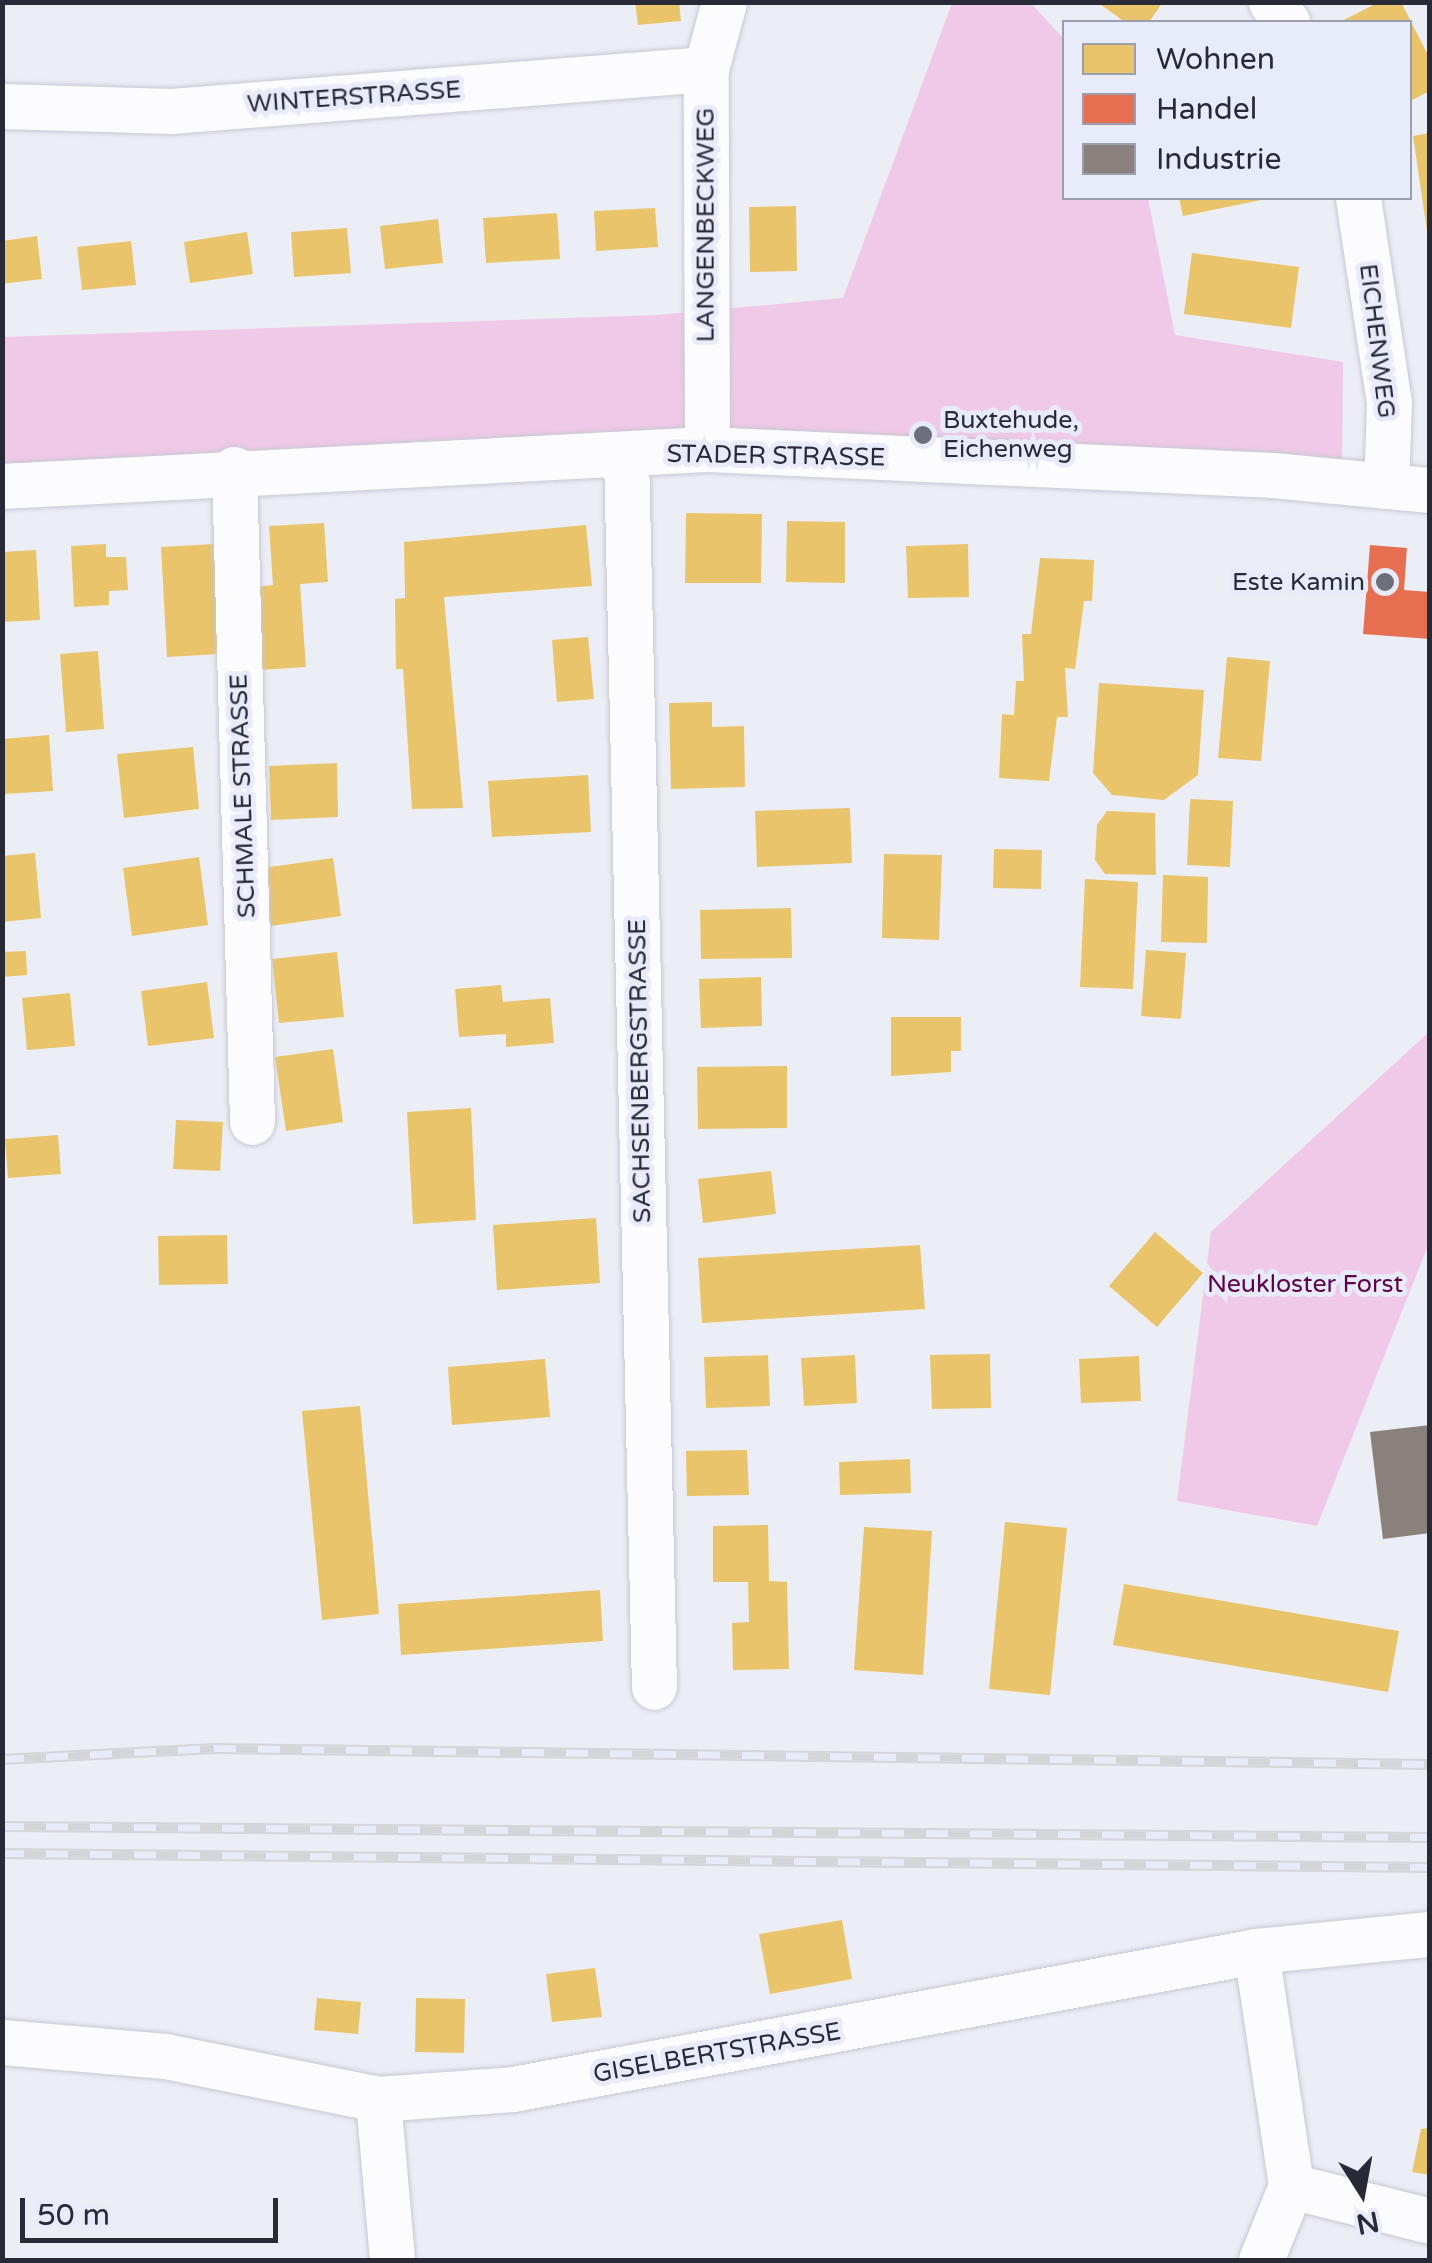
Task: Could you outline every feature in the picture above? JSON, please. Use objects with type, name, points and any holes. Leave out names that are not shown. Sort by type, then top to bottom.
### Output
[{"type":"street","name":"LANGENBECKWEG","points":[[708,449],[706,69],[724,2]]},
{"type":"street","name":"WINTERSTRASSE","points":[[2,106],[171,111],[706,69]]},
{"type":"street","name":"EICHENWEG","points":[[1358,200],[1389,402],[1408,488]]},
{"type":"street","name":"STADER STRASSE","points":[[2,486],[234,469],[708,449],[1408,488]]},
{"type":"street","name":"SACHSENBERGSTRASSE","points":[[626,455],[654,1687]]},
{"type":"street","name":"SCHMALE STRASSE","points":[[234,469],[252,1122]]},
{"type":"street","name":"GISELBERTSTRASSE","points":[[2,2042],[164,2056],[378,2099],[513,2089],[1256,1951],[1430,1934]]},
{"type":"street","points":[[1256,1951],[1291,2186],[1261,2260]]},
{"type":"street","points":[[378,2099],[392,2260]]},
{"type":"street","points":[[1291,2186],[1430,2221]]},
{"type":"green space","points":[[952,3],[1031,3],[1062,37],[1062,200],[1148,200],[1175,335],[1343,362],[1342,471],[682,436],[3,477],[3,337],[657,315],[843,298]]},
{"type":"green space","name":"Neukloster Forst","points":[[1429,1032],[1429,1243],[1317,1526],[1177,1501],[1211,1232]]},
{"type":"building: Wohnen","points":[[635,2],[679,2],[681,21],[638,25]]},
{"type":"building: Wohnen","points":[[1097,2],[1163,2],[1150,20],[1122,20]]},
{"type":"building: Wohnen","points":[[1379,2],[1401,2],[1410,20],[1344,20]]},
{"type":"building: Wohnen","points":[[1412,24],[1430,59],[1430,91],[1412,100]]},
{"type":"building: Wohnen","points":[[1430,133],[1430,231],[1427,231],[1413,136]]},
{"type":"building: Wohnen","points":[[1179,200],[1261,200],[1183,216]]},
{"type":"building: Wohnen","points":[[796,206],[797,271],[750,272],[749,207]]},
{"type":"building: Wohnen","points":[[655,208],[658,247],[596,251],[594,211]]},
{"type":"building: Wohnen","points":[[557,213],[560,259],[486,263],[483,218]]},
{"type":"building: Wohnen","points":[[438,219],[443,263],[385,269],[380,226]]},
{"type":"building: Wohnen","points":[[347,228],[351,273],[294,277],[291,232]]},
{"type":"building: Wohnen","points":[[247,232],[253,274],[190,283],[184,242]]},
{"type":"building: Wohnen","points":[[37,236],[42,279],[2,284],[2,241]]},
{"type":"building: Wohnen","points":[[131,241],[136,285],[82,290],[77,247]]},
{"type":"building: Wohnen","points":[[1192,253],[1299,267],[1291,328],[1184,314]]},
{"type":"building: Wohnen","points":[[686,513],[762,514],[761,583],[685,583]]},
{"type":"building: Wohnen","points":[[787,521],[845,522],[845,583],[786,582]]},
{"type":"building: Wohnen","points":[[324,523],[328,582],[300,584],[306,667],[261,670],[255,587],[273,585],[269,526]]},
{"type":"building: Wohnen","points":[[586,525],[592,586],[444,597],[463,808],[412,809],[403,669],[396,669],[395,599],[405,598],[404,542]]},
{"type":"building: Wohnen","points":[[106,544],[106,557],[126,557],[128,590],[109,591],[109,605],[74,607],[71,546]]},
{"type":"building: Wohnen","points":[[214,544],[220,654],[167,657],[161,547]]},
{"type":"building: Wohnen","points":[[968,544],[969,597],[908,598],[906,546]]},
{"type":"building: Wohnen","points":[[36,550],[40,620],[2,622],[2,552]]},
{"type":"building: Wohnen","points":[[1040,558],[1094,560],[1092,601],[1084,601],[1075,669],[1065,668],[1068,717],[1057,717],[1049,781],[999,778],[1002,714],[1014,715],[1016,681],[1024,681],[1022,634],[1031,634]]},
{"type":"building: Wohnen","points":[[588,637],[594,699],[557,702],[552,640]]},
{"type":"building: Wohnen","points":[[98,651],[104,729],[66,732],[60,654]]},
{"type":"building: Wohnen","points":[[1227,657],[1270,661],[1261,761],[1218,758]]},
{"type":"building: Wohnen","points":[[1099,683],[1204,690],[1198,775],[1164,800],[1112,795],[1093,773]]},
{"type":"building: Wohnen","points":[[712,702],[712,727],[744,726],[745,787],[671,789],[669,703]]},
{"type":"building: Wohnen","points":[[49,735],[53,791],[3,794],[2,739]]},
{"type":"building: Wohnen","points":[[193,747],[199,809],[124,818],[117,754]]},
{"type":"building: Wohnen","points":[[337,763],[338,817],[271,820],[269,766]]},
{"type":"building: Wohnen","points":[[588,775],[591,832],[492,837],[488,781]]},
{"type":"building: Wohnen","points":[[1190,799],[1233,801],[1230,867],[1187,865]]},
{"type":"building: Wohnen","points":[[850,808],[852,863],[757,867],[755,811]]},
{"type":"building: Wohnen","points":[[1107,811],[1155,813],[1156,875],[1105,874],[1095,860],[1097,825]]},
{"type":"building: Wohnen","points":[[994,849],[1042,850],[1041,889],[993,888]]},
{"type":"building: Wohnen","points":[[35,853],[41,918],[2,922],[2,856]]},
{"type":"building: Wohnen","points":[[884,854],[942,855],[939,940],[882,938]]},
{"type":"building: Wohnen","points":[[199,857],[208,925],[132,936],[123,868]]},
{"type":"building: Wohnen","points":[[333,858],[341,916],[271,926],[263,868]]},
{"type":"building: Wohnen","points":[[1163,875],[1208,877],[1207,943],[1161,942]]},
{"type":"building: Wohnen","points":[[1085,879],[1138,882],[1133,989],[1080,987]]},
{"type":"building: Wohnen","points":[[791,908],[792,958],[701,959],[700,910]]},
{"type":"building: Wohnen","points":[[1146,950],[1186,953],[1181,1019],[1141,1016]]},
{"type":"building: Wohnen","points":[[26,951],[27,975],[2,977],[2,952]]},
{"type":"building: Wohnen","points":[[337,952],[344,1017],[279,1023],[272,959]]},
{"type":"building: Wohnen","points":[[761,977],[762,1026],[701,1028],[699,979]]},
{"type":"building: Wohnen","points":[[207,982],[214,1038],[148,1046],[141,991]]},
{"type":"building: Wohnen","points":[[501,985],[503,1002],[550,998],[554,1043],[506,1047],[506,1034],[459,1037],[455,989]]},
{"type":"building: Wohnen","points":[[70,993],[75,1046],[27,1050],[22,998]]},
{"type":"building: Wohnen","points":[[891,1017],[961,1017],[961,1051],[951,1051],[951,1072],[891,1076]]},
{"type":"building: Wohnen","points":[[333,1049],[343,1122],[286,1131],[275,1057]]},
{"type":"building: Wohnen","points":[[787,1066],[787,1128],[698,1129],[697,1067]]},
{"type":"building: Wohnen","points":[[471,1108],[476,1220],[413,1224],[407,1112]]},
{"type":"building: Wohnen","points":[[176,1120],[223,1122],[220,1171],[173,1169]]},
{"type":"building: Wohnen","points":[[58,1135],[61,1174],[8,1178],[5,1139]]},
{"type":"building: Wohnen","points":[[771,1171],[776,1214],[703,1223],[698,1179]]},
{"type":"building: Wohnen","points":[[596,1218],[600,1283],[497,1290],[493,1225]]},
{"type":"building: Wohnen","points":[[1155,1232],[1203,1273],[1157,1327],[1109,1286]]},
{"type":"building: Wohnen","points":[[227,1235],[228,1284],[159,1285],[158,1236]]},
{"type":"building: Wohnen","points":[[920,1245],[925,1309],[702,1323],[698,1258]]},
{"type":"building: Wohnen","points":[[990,1354],[991,1408],[932,1409],[930,1355]]},
{"type":"building: Wohnen","points":[[768,1355],[770,1406],[706,1408],[704,1357]]},
{"type":"building: Wohnen","points":[[855,1355],[857,1403],[804,1406],[801,1358]]},
{"type":"building: Wohnen","points":[[1139,1356],[1141,1401],[1081,1403],[1079,1359]]},
{"type":"building: Wohnen","points":[[545,1359],[550,1417],[452,1425],[448,1367]]},
{"type":"building: Wohnen","points":[[360,1406],[379,1614],[322,1620],[302,1411]]},
{"type":"building: Wohnen","points":[[747,1450],[749,1495],[687,1496],[686,1451]]},
{"type":"building: Wohnen","points":[[910,1459],[911,1493],[840,1495],[839,1462]]},
{"type":"building: Wohnen","points":[[1005,1522],[1067,1528],[1050,1695],[989,1689]]},
{"type":"building: Wohnen","points":[[768,1525],[769,1581],[787,1582],[789,1669],[733,1670],[732,1623],[749,1622],[748,1582],[713,1582],[713,1526]]},
{"type":"building: Wohnen","points":[[864,1527],[932,1531],[923,1675],[854,1670]]},
{"type":"building: Wohnen","points":[[1124,1584],[1399,1631],[1388,1692],[1113,1645]]},
{"type":"building: Wohnen","points":[[600,1590],[603,1641],[401,1655],[398,1604]]},
{"type":"building: Wohnen","points":[[842,1920],[852,1979],[770,1994],[759,1934]]},
{"type":"building: Wohnen","points":[[595,1968],[602,2017],[552,2022],[546,1974]]},
{"type":"building: Wohnen","points":[[317,1998],[361,2002],[358,2034],[314,2030]]},
{"type":"building: Wohnen","points":[[416,1998],[465,1999],[464,2053],[415,2052]]},
{"type":"building: Wohnen","points":[[1430,2128],[1430,2175],[1412,2172],[1421,2129]]},
{"type":"building: Handel","points":[[1370,545],[1407,548],[1404,590],[1430,592],[1430,639],[1363,634]]},
{"type":"building: Industrie","points":[[1430,1425],[1430,1533],[1383,1539],[1370,1432]]},
{"type":"railway","points":[[2,1759],[214,1748],[1430,1764]]},
{"type":"railway","points":[[2,1826],[1430,1837]]},
{"type":"railway","points":[[2,1853],[1430,1867]]},
{"type":"place","name":"Buxtehude, Eichenweg","points":[[923,435]]},
{"type":"place","name":"Este Kamin","points":[[1385,582]]}]
